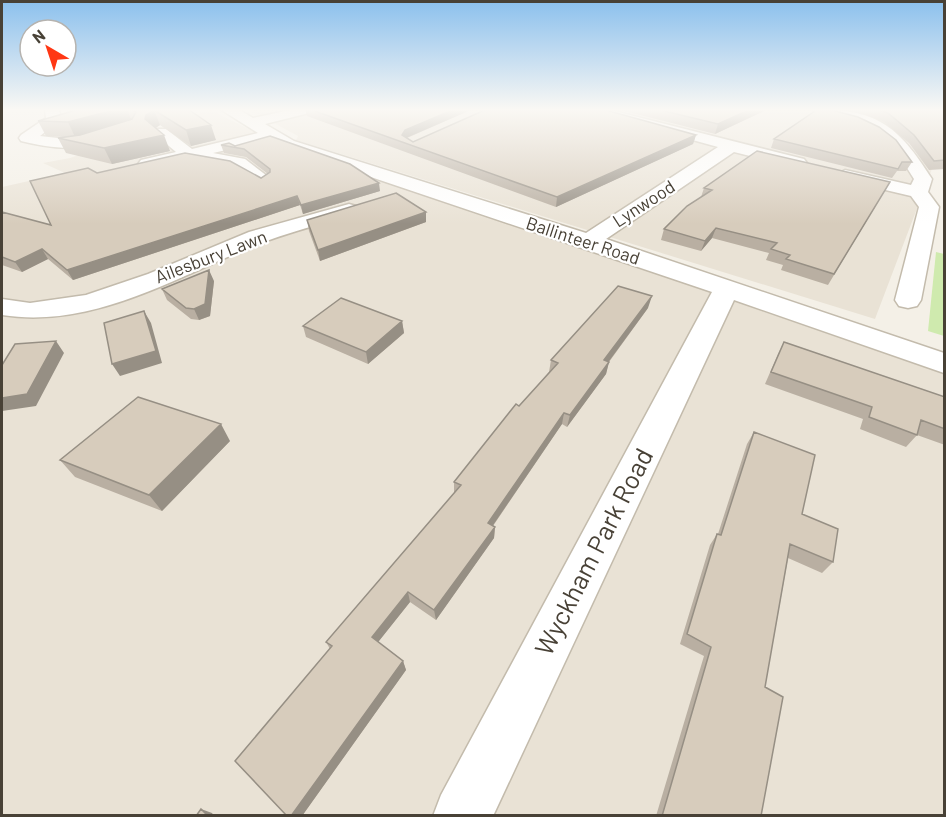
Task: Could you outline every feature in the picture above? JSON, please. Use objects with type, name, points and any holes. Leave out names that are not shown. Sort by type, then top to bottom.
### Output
[{"type":"street","points":[[180,147],[188,154],[239,163],[262,179]]},
{"type":"street","points":[[127,168],[218,147]]},
{"type":"street","name":"Ballinteer Road","points":[[306,147],[945,363]]},
{"type":"street","name":"Lynwood","points":[[589,241],[730,147]]},
{"type":"street","points":[[731,147],[918,192],[929,207],[908,300]]},
{"type":"street","points":[[905,147],[923,179],[918,192]]},
{"type":"street","name":"Ailesbury Lawn","points":[[2,307],[45,312],[90,304],[247,241],[420,187]]},
{"type":"street","name":"Wyckham Park Road","points":[[462,816],[726,290]]},
{"type":"shaded area","points":[[102,147],[292,147],[944,374],[944,815],[2,815],[2,187],[65,173],[43,163],[70,158]]},
{"type":"shaded area","points":[[319,147],[937,147],[935,161],[875,319]]},
{"type":"green space","points":[[936,252],[944,254],[944,336],[928,331]]},
{"type":"building","points":[[233,147],[302,147],[350,164],[379,183],[301,205],[297,196],[67,270],[42,249],[15,262],[2,257],[2,212],[51,225],[30,181],[88,168],[97,173],[185,153],[230,161],[261,178],[270,172],[270,169],[244,149]]},
{"type":"building","points":[[416,147],[669,147],[557,197]]},
{"type":"building","points":[[808,147],[901,147],[912,162],[902,162],[898,169]]},
{"type":"building","points":[[923,147],[945,147],[945,160],[934,161]]},
{"type":"building","points":[[757,151],[890,182],[834,274],[786,259],[790,255],[771,249],[777,243],[716,228],[705,241],[664,229],[687,206],[712,190],[704,188]]},
{"type":"building","points":[[396,193],[426,212],[318,250],[307,220]]},
{"type":"building","points":[[209,270],[205,304],[194,309],[186,308],[162,289]]},
{"type":"building","points":[[618,286],[652,296],[604,360],[609,362],[570,415],[564,413],[488,523],[495,527],[434,610],[408,592],[372,637],[403,661],[291,816],[287,816],[235,761],[332,646],[326,642],[461,485],[454,482],[516,404],[519,406],[558,363],[551,360]]},
{"type":"building","points":[[341,298],[402,321],[366,352],[303,326]]},
{"type":"building","points":[[144,311],[156,351],[112,364],[104,323]]},
{"type":"building","points":[[56,341],[27,394],[2,398],[2,365],[15,344]]},
{"type":"building","points":[[784,342],[945,397],[945,429],[921,420],[917,435],[869,417],[872,407],[771,372]]},
{"type":"building","points":[[138,397],[221,424],[149,495],[60,460]]},
{"type":"building","points":[[754,432],[815,455],[802,514],[838,529],[833,562],[790,544],[765,687],[783,697],[761,816],[662,816],[711,647],[687,634],[717,534],[721,535]]},
{"type":"building","points":[[201,809],[208,816],[196,816]]}]
